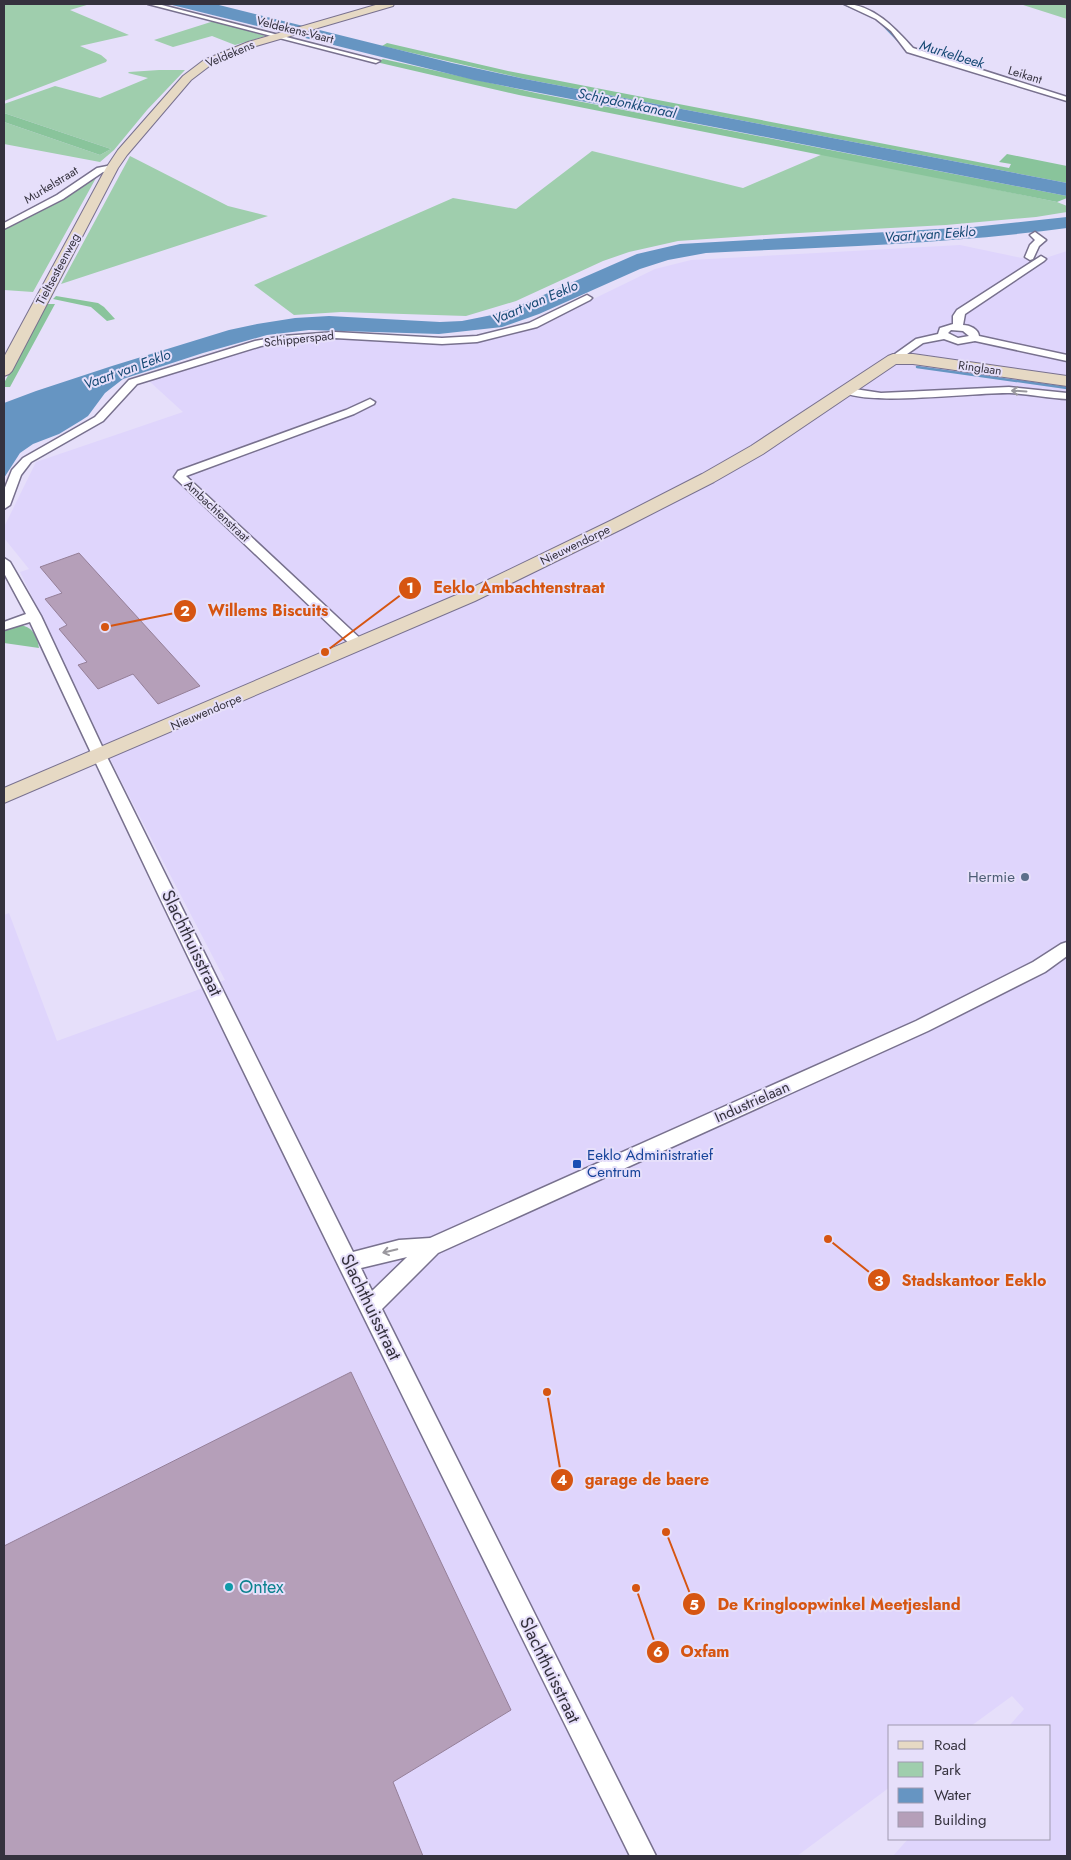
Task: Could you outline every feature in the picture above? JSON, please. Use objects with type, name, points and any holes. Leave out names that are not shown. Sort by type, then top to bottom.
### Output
[{"type":"main road","name":"Veldekens","points":[[112,168],[128,146],[195,71],[224,54],[276,36],[389,4]]},
{"type":"main road","name":"Tieltsesteenweg","points":[[4,371],[112,168]]},
{"type":"main road","name":"Ringlaan","points":[[893,359],[913,359],[1067,381]]},
{"type":"main road","name":"Nieuwendorpe","points":[[4,796],[100,757],[468,597],[700,482],[757,450],[848,391],[893,359]]},
{"type":"street","name":"Veldekens-Vaart","points":[[151,4],[376,61]]},
{"type":"street","name":"Leikant","points":[[847,4],[878,18],[893,30],[910,50],[1067,99]]},
{"type":"street","name":"Murkelstraat","points":[[4,226],[60,197],[100,170],[112,168]]},
{"type":"street","points":[[1030,257],[1041,240],[1036,235]]},
{"type":"street","points":[[958,327],[958,316],[961,312],[1041,259]]},
{"type":"street","name":"Schipperspad","points":[[4,505],[21,465],[39,452],[83,430],[101,418],[121,391],[133,382],[259,343],[283,339],[335,335],[442,341],[494,335],[533,324],[588,298]]},
{"type":"street","points":[[945,336],[944,330],[949,327],[958,327],[972,331],[974,338]]},
{"type":"street","points":[[893,359],[920,341],[945,336],[957,341],[974,338],[1067,358]]},
{"type":"street","points":[[848,391],[881,396],[1010,390],[1067,396]]},
{"type":"street","name":"Ambachtenstraat","points":[[359,645],[180,476],[182,473],[350,412],[370,402]]},
{"type":"street","points":[[4,562],[10,584],[34,616],[4,626]]},
{"type":"street","name":"Slachthuisstraat","points":[[34,616],[100,757],[370,1307],[643,1856]]},
{"type":"street","name":"Industrielaan","points":[[370,1307],[431,1247],[922,1026],[1039,967],[1067,948]]},
{"type":"street","name":"Industrielaan","points":[[349,1262],[399,1249],[431,1247]]},
{"type":"shaded area","points":[[960,245],[1036,261],[1067,251],[1067,1856],[893,1856],[907,1840],[1051,1840],[1051,1725],[1010,1725],[1024,1709],[1012,1696],[972,1725],[888,1725],[888,1788],[797,1856],[4,1856],[4,915],[9,913],[57,1041],[225,980],[117,773],[20,572],[29,569],[4,538],[4,527],[36,462],[183,412],[148,380],[256,346],[277,342],[317,338],[484,340],[512,335],[542,324],[655,269],[691,260]]},
{"type":"green space","points":[[4,4],[90,4],[70,10],[129,35],[80,46],[101,55],[107,60],[106,62],[4,101]]},
{"type":"green space","points":[[1020,4],[1067,4],[1067,19]]},
{"type":"green space","points":[[214,21],[266,36],[235,45],[212,36],[173,47],[154,40]]},
{"type":"green space","points":[[387,43],[508,71],[1009,168],[1011,164],[999,162],[1007,154],[1067,166],[1067,183],[525,79],[382,46]]},
{"type":"green space","points":[[383,59],[536,93],[1067,196],[1067,198],[1057,202],[519,95],[376,62]]},
{"type":"green space","points":[[185,70],[147,110],[114,150],[100,162],[4,144],[4,122],[100,155],[111,149],[4,113],[4,104],[55,86],[100,98],[148,78],[129,72]]},
{"type":"green space","points":[[4,113],[111,149],[100,155],[4,122]]},
{"type":"green space","points":[[592,151],[743,188],[823,154],[1057,202],[1067,206],[1067,212],[1036,217],[946,225],[678,241],[629,252],[603,261],[516,301],[466,316],[341,312],[294,315],[254,285],[453,198],[516,209]]},
{"type":"green space","points":[[130,156],[228,206],[268,216],[61,284]]},
{"type":"green space","points":[[93,178],[96,178],[33,292],[4,290],[4,229],[62,199]]},
{"type":"green space","points":[[56,296],[98,303],[115,319],[107,321],[91,307],[53,299]]},
{"type":"green space","points":[[46,304],[55,304],[10,387],[4,387],[4,383]]},
{"type":"green space","points":[[19,625],[31,629],[37,639],[39,648],[4,643],[4,629]]},
{"type":"water","name":"Schipdonkkanaal","points":[[168,4],[215,4],[452,63],[525,79],[1067,183],[1067,196],[474,80]]},
{"type":"water","name":"Vaart van Eeklo","points":[[1067,217],[1067,228],[977,238],[706,253],[668,260],[640,269],[539,314],[502,327],[439,334],[309,330],[267,335],[123,379],[105,393],[88,416],[59,434],[33,444],[20,453],[4,478],[4,403],[112,366],[229,330],[295,318],[329,316],[440,322],[462,321],[492,315],[516,307],[637,254],[680,244],[973,227]]},
{"type":"building","points":[[79,553],[200,686],[158,704],[133,674],[98,689],[78,665],[87,662],[59,629],[67,625],[45,599],[62,593],[40,567]]},
{"type":"building","name":"Ontex","points":[[351,1372],[511,1710],[393,1782],[423,1856],[4,1856],[4,1546]]},
{"type":"waterway","name":"Murkelbeek","points":[[844,4],[866,14]]},
{"type":"waterway","name":"Murkelbeek","points":[[881,23],[908,51]]},
{"type":"waterway","points":[[917,367],[1067,388]]},
{"type":"place","name":"Willems Biscuits","points":[[105,627]]},
{"type":"place","name":"Eeklo Ambachtenstraat","points":[[325,652]]},
{"type":"place","name":"Hermie","points":[[1025,877]]},
{"type":"place","name":"Eeklo Administratief Centrum","points":[[577,1164]]},
{"type":"place","name":"Stadskantoor Eeklo","points":[[828,1239]]},
{"type":"place","name":"garage de baere","points":[[547,1392]]},
{"type":"place","name":"De Kringloopwinkel Meetjesland","points":[[666,1532]]},
{"type":"place","name":"Ontex","points":[[229,1587]]},
{"type":"place","name":"Oxfam","points":[[636,1588]]}]
